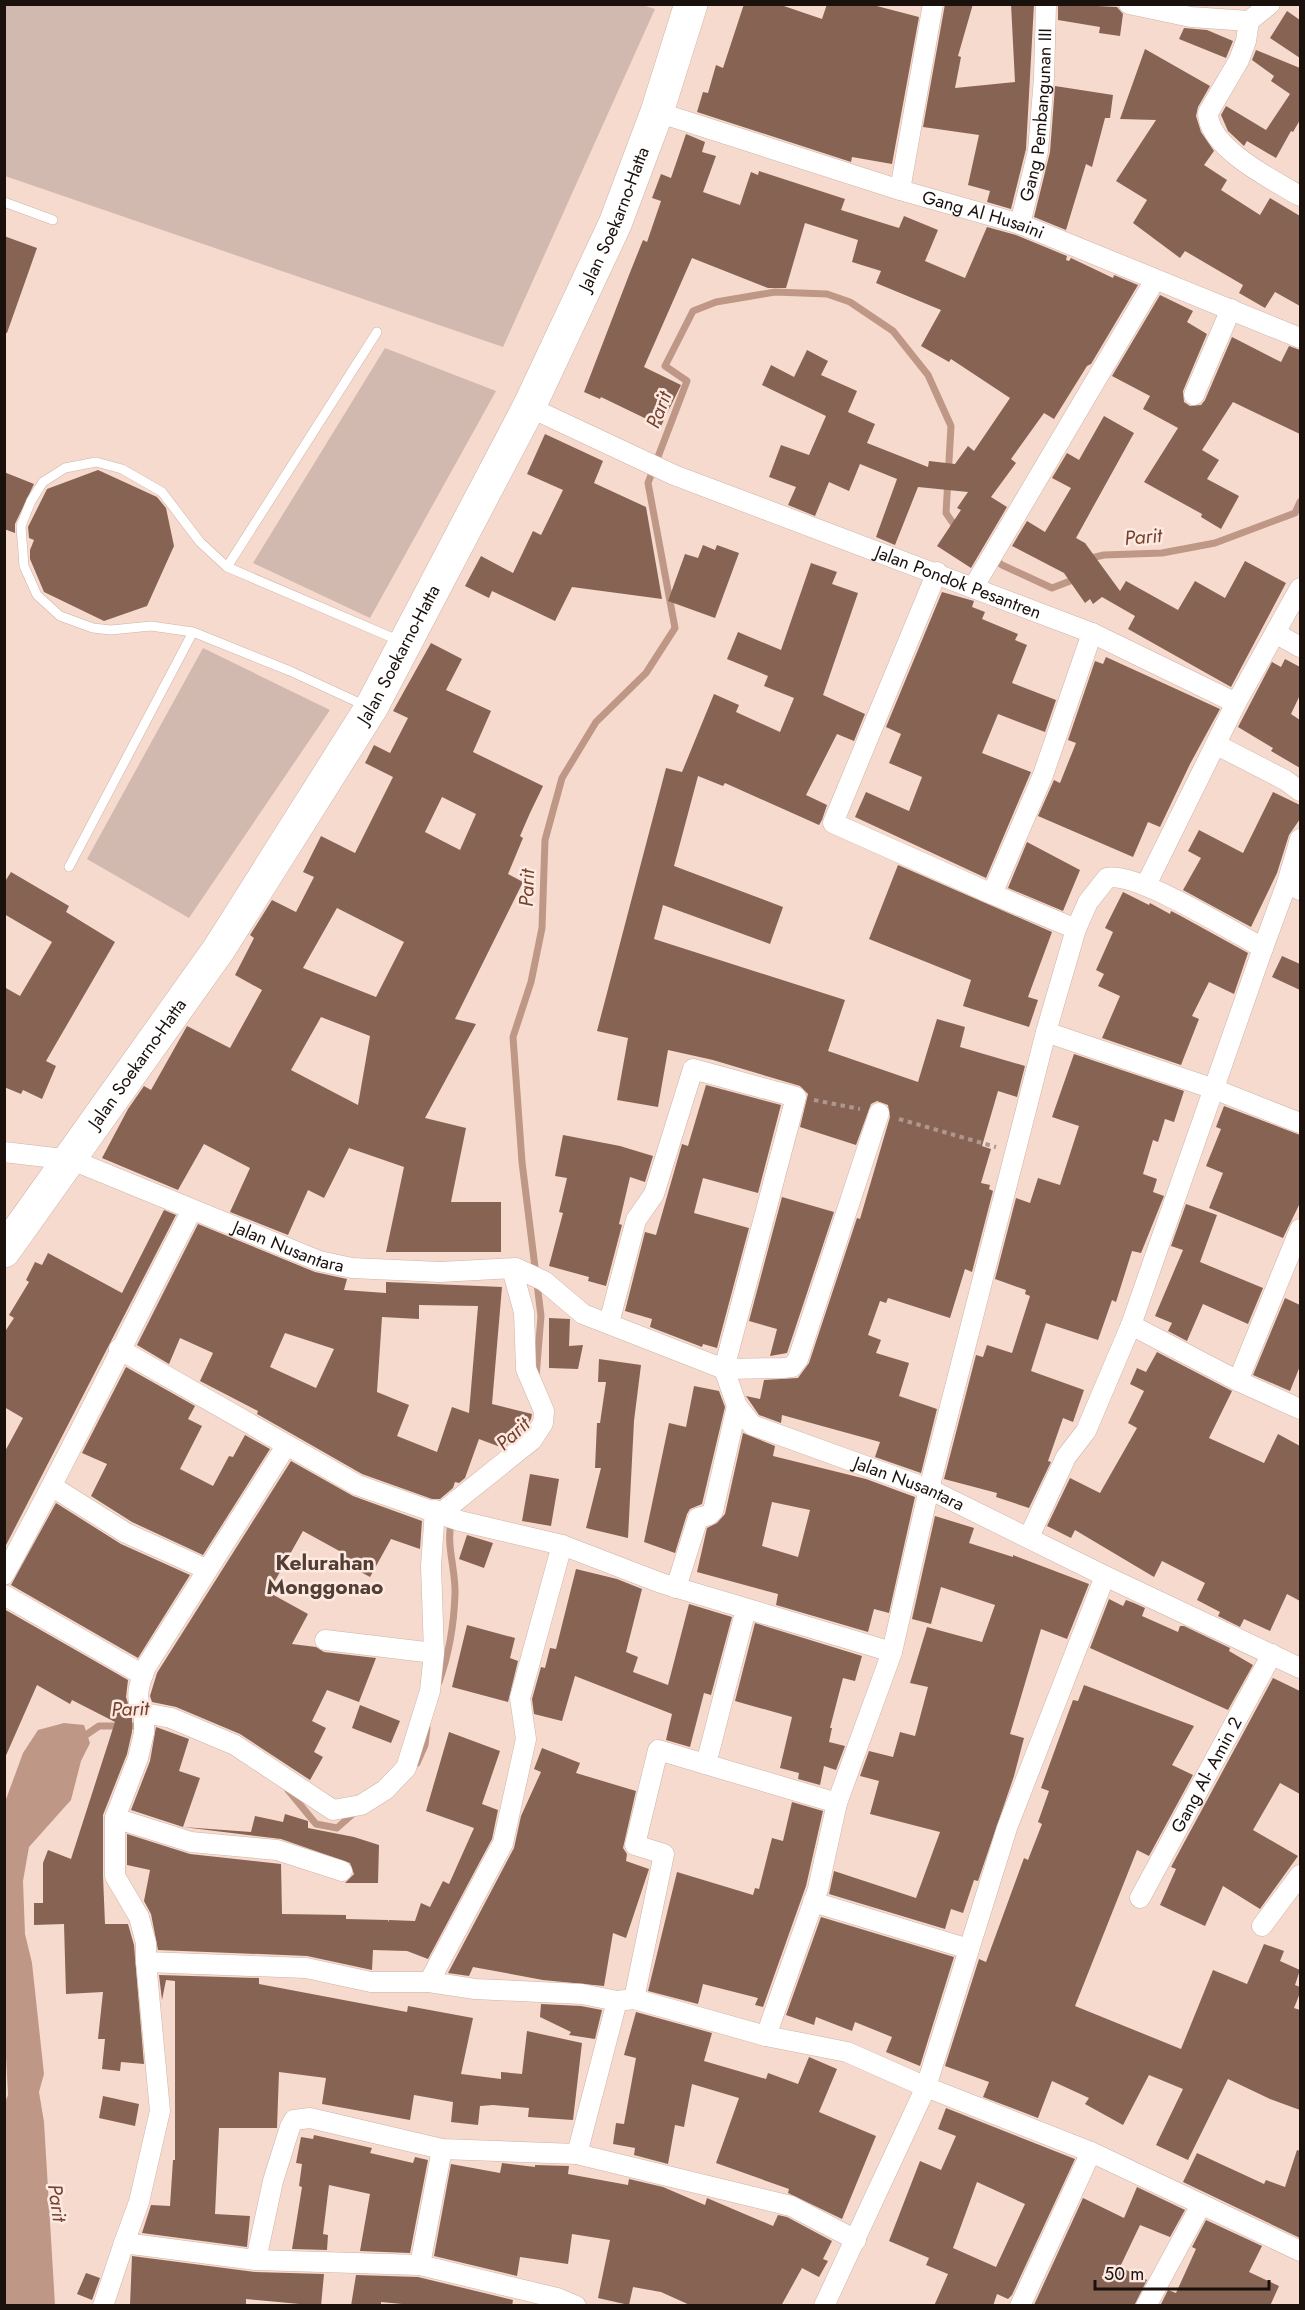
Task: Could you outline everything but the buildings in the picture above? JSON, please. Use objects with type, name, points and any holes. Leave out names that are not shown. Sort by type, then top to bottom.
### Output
[{"type":"highway","name":"Jalan Soekarno-Hatta","points":[[4,1251],[72,1160],[219,949],[371,708],[529,407],[615,224],[657,111],[691,4]]},
{"type":"street","points":[[900,190],[933,4]]},
{"type":"street","name":"Gang Pembangunan III","points":[[1020,224],[1038,151],[1044,78],[1046,4]]},
{"type":"street","points":[[1129,4],[1191,17],[1249,21]]},
{"type":"street","points":[[1270,4],[1249,21],[1246,41],[1239,60],[1208,113],[1211,129],[1223,146],[1300,196]]},
{"type":"street","name":"Gang Al Husaini","points":[[657,111],[900,190],[1020,224],[1300,338]]},
{"type":"street","points":[[973,588],[989,557],[1155,280]]},
{"type":"street","points":[[1194,395],[1231,309]]},
{"type":"street","name":"Jalan Pondok Pesantren","points":[[529,407],[674,475],[937,572],[1092,633],[1236,703]]},
{"type":"street","points":[[937,572],[833,823],[1076,929]]},
{"type":"street","points":[[1146,885],[1236,703],[1277,634],[1300,588]]},
{"type":"street","points":[[992,894],[1043,775],[1092,633]]},
{"type":"street","points":[[1277,634],[1300,647]]},
{"type":"street","points":[[1217,745],[1285,780],[1300,791]]},
{"type":"street","points":[[1029,1537],[1066,1457],[1086,1431],[1131,1324],[1263,948],[1294,886],[1300,839]]},
{"type":"street","points":[[766,2036],[813,1902],[837,1803],[892,1652],[929,1489],[1046,1032],[1076,929],[1088,902],[1107,878],[1118,876],[1146,885],[1263,948]]},
{"type":"street","points":[[1046,1032],[1214,1089],[1300,1123]]},
{"type":"street","points":[[609,1323],[636,1220],[654,1194],[693,1069],[796,1097],[724,1369]]},
{"type":"street","points":[[514,1269],[544,1281],[583,1314],[724,1369],[792,1367],[798,1359],[879,1113]]},
{"type":"street","name":"Jalan Nusantara","points":[[4,1152],[72,1160],[319,1262],[352,1268],[440,1272],[514,1269]]},
{"type":"street","points":[[4,1575],[52,1487],[119,1349],[192,1210]]},
{"type":"street","points":[[1238,1381],[1300,1229]]},
{"type":"street","points":[[144,1713],[171,1718],[235,1745],[333,1810],[361,1806],[385,1790],[406,1768],[430,1691],[434,1653],[431,1566],[445,1514],[532,1440],[543,1423],[544,1412],[526,1369],[524,1312],[514,1269]]},
{"type":"street","points":[[1131,1324],[1238,1381],[1300,1409]]},
{"type":"street","points":[[119,1349],[357,1485],[445,1514],[562,1545],[676,1587],[892,1652]]},
{"type":"street","name":"Jalan Nusantara","points":[[724,1369],[737,1406],[752,1425],[929,1489],[1105,1576],[1300,1668]]},
{"type":"street","points":[[676,1587],[698,1518],[710,1515],[713,1511],[737,1406]]},
{"type":"street","points":[[103,2306],[139,2202],[160,2111],[146,1943],[139,1917],[115,1876],[115,1818],[138,1758],[144,1733],[144,1713],[139,1700],[142,1675],[206,1569],[286,1446]]},
{"type":"street","points":[[52,1487],[126,1533],[206,1569]]},
{"type":"street","points":[[429,1983],[502,1843],[526,1739],[520,1698],[562,1545]]},
{"type":"street","points":[[824,2306],[926,2087],[1007,1828],[1105,1576]]},
{"type":"street","points":[[4,1595],[142,1675]]},
{"type":"street","points":[[706,1764],[746,1609]]},
{"type":"street","points":[[325,1640],[434,1653]]},
{"type":"street","name":"Gang Al- Amin 2","points":[[1140,1898],[1272,1654]]},
{"type":"street","points":[[577,2154],[625,2000],[664,1854],[635,1845],[658,1750],[837,1803]]},
{"type":"street","points":[[115,1818],[191,1842],[277,1850],[342,1872]]},
{"type":"street","points":[[1262,1926],[1300,1875]]},
{"type":"street","points":[[813,1902],[969,1949]]},
{"type":"street","points":[[146,1962],[306,1968],[371,1982],[429,1983],[475,1989],[582,1994],[625,2000],[766,2036],[847,2052],[926,2087],[1091,2152],[1300,2251]]},
{"type":"street","points":[[256,2260],[273,2181],[294,2120],[310,2118],[442,2149],[577,2154],[791,2206],[856,2241]]},
{"type":"street","points":[[420,2265],[442,2149]]},
{"type":"street","points":[[1020,2306],[1091,2152]]},
{"type":"street","points":[[1146,2306],[1201,2205]]},
{"type":"street","points":[[124,2243],[256,2260],[420,2265],[533,2299],[576,2306]]},
{"type":"lane","points":[[4,202],[53,220]]},
{"type":"lane","points":[[227,567],[376,332]]},
{"type":"lane","points":[[371,708],[290,671],[193,632],[151,626],[102,629],[60,616],[37,595],[24,566],[21,526],[31,501],[43,483],[65,468],[96,462],[122,469],[162,492],[200,542],[227,567],[405,643]]},
{"type":"lane","points":[[69,867],[193,632]]},
{"type":"path","points":[[796,1097],[879,1113],[1015,1153]]},
{"type":"shaded area","points":[[5,5],[642,5],[655,9],[503,347],[5,176]]},
{"type":"shaded area","points":[[385,348],[496,391],[370,618],[253,563]]},
{"type":"shaded area","points":[[203,648],[330,710],[189,918],[87,859]]},
{"type":"shaded area","points":[[64,1723],[84,1725],[90,1743],[81,1761],[71,1800],[29,1847],[23,1881],[25,1934],[32,1963],[44,2074],[39,2092],[44,2122],[55,2305],[5,2305],[4,2105],[8,2095],[4,2018],[5,1802],[23,1753],[38,1730]]},
{"type":"waterway","name":"Parit","points":[[536,1377],[541,1316],[522,1162],[513,1037],[531,982],[542,928],[545,840],[562,778],[596,722],[646,673],[675,628],[648,483],[687,381],[665,366],[693,311],[716,302],[775,292],[827,294],[850,302],[893,331],[928,375],[951,426],[946,513],[957,529]]},
{"type":"waterway","name":"Parit","points":[[1091,563],[1095,557],[1104,555],[1162,553],[1215,543],[1295,513],[1300,502]]},
{"type":"waterway","name":"Parit","points":[[993,558],[1002,565],[1052,588],[1078,578]]},
{"type":"waterway","name":"Parit","points":[[439,1682],[448,1650],[454,1606],[455,1585],[450,1547],[452,1519]]},
{"type":"waterway","name":"Parit","points":[[80,1739],[99,1726],[143,1726]]},
{"type":"waterway","name":"Parit","points":[[417,1763],[425,1745],[427,1728]]},
{"type":"waterway","name":"Parit","points":[[288,1790],[316,1824],[337,1828],[354,1813]]},
{"type":"district","name":"Kelurahan Monggonao","points":[[325,1575]]}]
